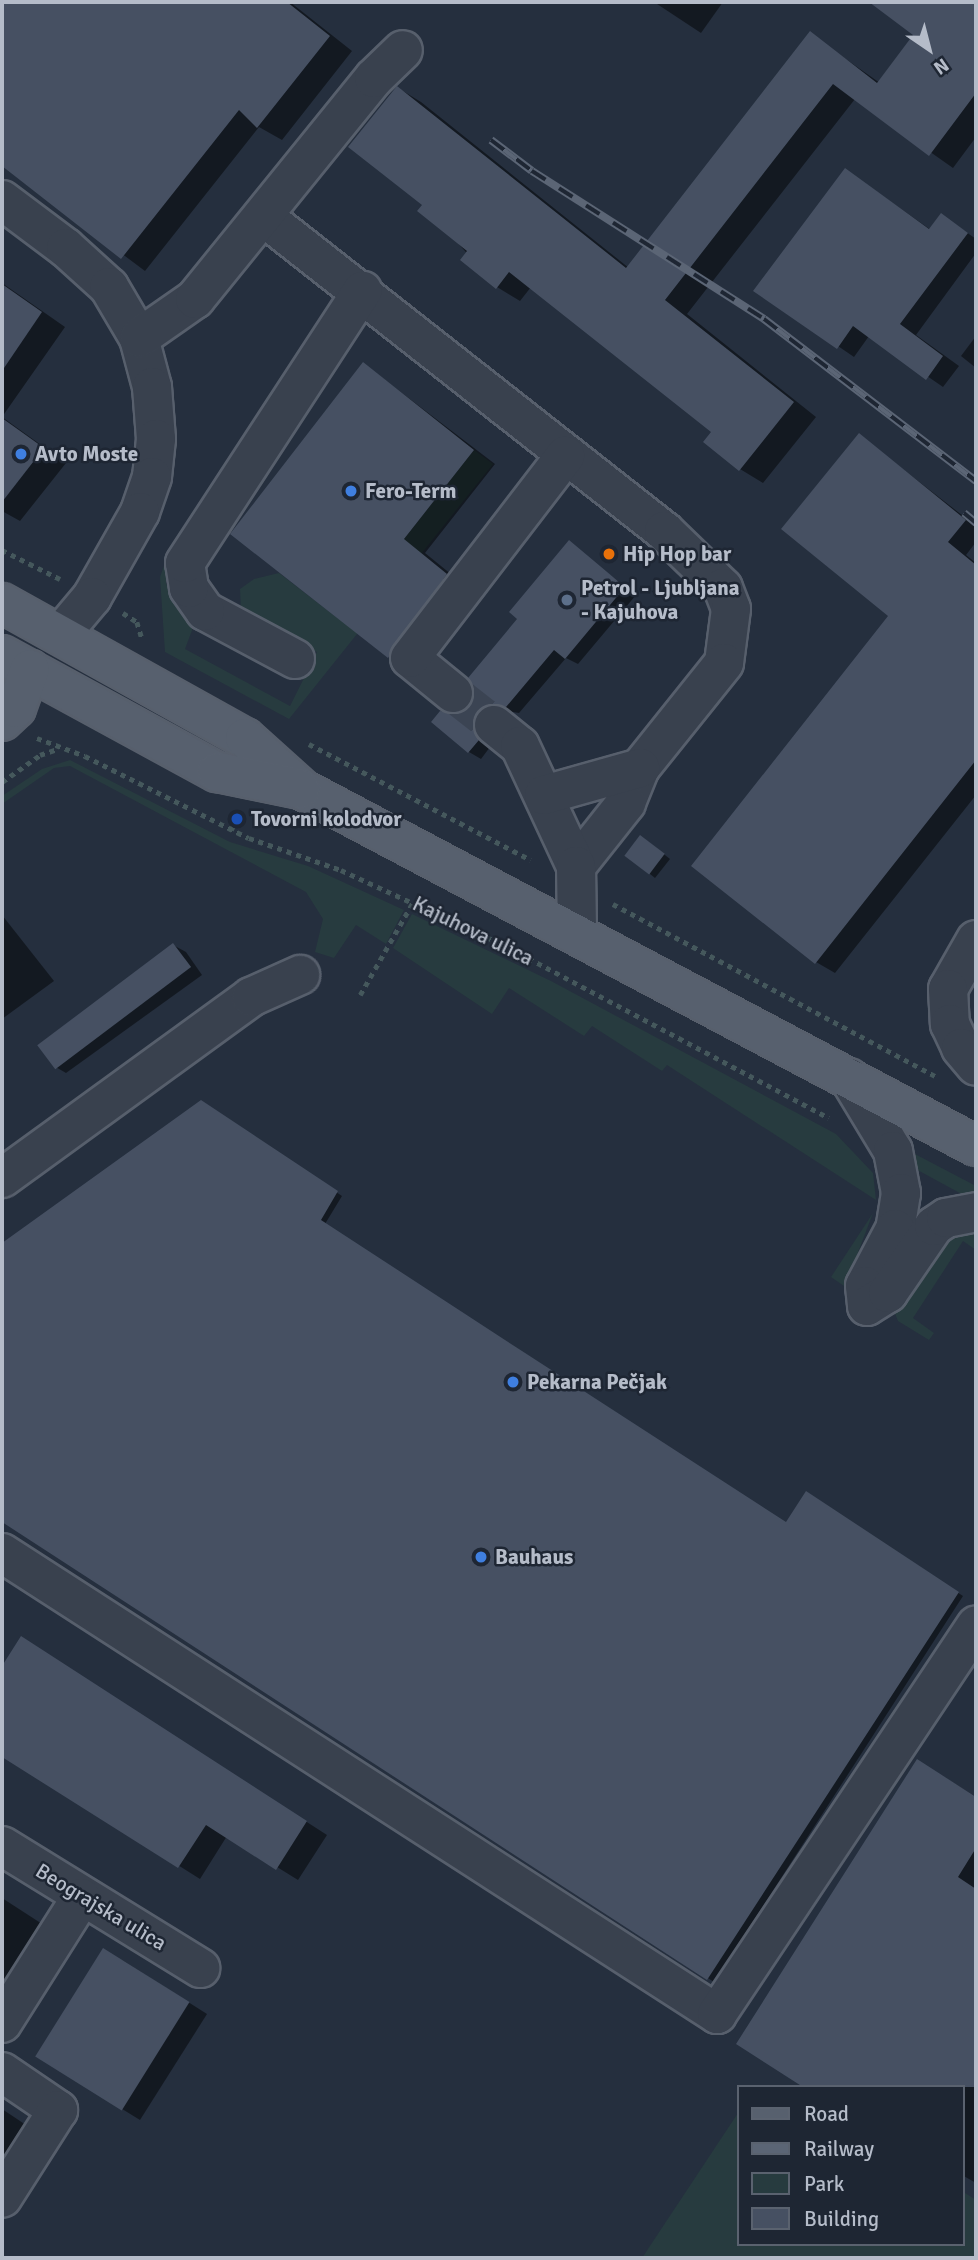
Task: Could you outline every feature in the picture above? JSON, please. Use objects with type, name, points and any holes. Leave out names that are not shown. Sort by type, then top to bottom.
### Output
[{"type":"main road","points":[[2,603],[245,738],[303,790],[976,1146]]},
{"type":"main road","points":[[11,670],[61,635]]},
{"type":"main road","points":[[2,720],[16,708],[11,670]]},
{"type":"main road","points":[[11,670],[217,772],[303,790]]},
{"type":"street","points":[[139,338],[185,309],[264,217],[374,78],[403,50]]},
{"type":"street","points":[[2,200],[97,275],[121,304],[139,338],[154,412],[152,477],[140,512],[108,570],[61,635]]},
{"type":"street","points":[[264,217],[362,291],[699,561],[723,588],[731,609],[724,663],[640,768],[626,803],[559,866]]},
{"type":"street","points":[[295,659],[200,606],[189,588],[185,563],[362,291]]},
{"type":"street","points":[[453,693],[410,658],[565,456]]},
{"type":"street","points":[[494,725],[520,746],[544,795],[577,933]]},
{"type":"street","points":[[544,795],[640,768]]},
{"type":"street","points":[[976,940],[948,989],[950,1024],[961,1048],[976,1066]]},
{"type":"street","points":[[2,1178],[251,997],[300,975]]},
{"type":"street","points":[[849,1078],[893,1151],[901,1193],[895,1229],[865,1286],[867,1306],[888,1293],[934,1226],[946,1218],[976,1212]]},
{"type":"street","points":[[2,1553],[718,2014],[976,1626]]},
{"type":"street","name":"Beograjska ulica","points":[[2,1846],[81,1898],[103,1906],[201,1968]]},
{"type":"street","points":[[2,2023],[81,1898]]},
{"type":"street","points":[[2,2072],[58,2110],[2,2198]]},
{"type":"path","points":[[2,550],[61,579]]},
{"type":"path","points":[[125,614],[137,622],[146,646]]},
{"type":"path","name":"Kajuhova ulica","points":[[36,738],[59,749],[85,756],[231,830],[341,870],[502,944],[836,1122]]},
{"type":"path","points":[[306,743],[559,866]]},
{"type":"path","points":[[2,782],[40,755],[59,749]]},
{"type":"path","points":[[231,830],[241,810]]},
{"type":"path","points":[[606,901],[942,1080]]},
{"type":"path","points":[[360,995],[413,902]]},
{"type":"green space","points":[[474,450],[493,464],[289,719],[165,652],[160,577],[171,546],[166,583],[173,602],[194,625],[185,649],[290,706],[317,652],[241,611],[240,589],[254,579],[279,573],[340,620]]},
{"type":"green space","points":[[70,760],[230,842],[308,866],[404,910],[386,944],[356,925],[334,958],[315,952],[323,919],[306,892],[70,766],[54,768],[2,804],[2,796],[42,769]]},
{"type":"green space","points":[[412,914],[551,981],[836,1134],[873,1173],[876,1200],[667,1065],[662,1071],[592,1026],[584,1036],[509,988],[492,1014],[393,948]]},
{"type":"green space","points":[[913,1153],[976,1186],[976,1197],[969,1198],[912,1167]]},
{"type":"green space","points":[[873,1213],[857,1255],[844,1286],[831,1277]]},
{"type":"green space","points":[[976,1231],[976,1250],[963,1241],[913,1318],[934,1333],[929,1340],[898,1321],[894,1311],[937,1239]]},
{"type":"green space","points":[[736,2116],[736,2246],[964,2246],[964,2192],[976,2200],[976,2258],[642,2258]]},
{"type":"building","points":[[2,2],[287,2],[330,36],[257,128],[239,110],[121,259],[2,166]]},
{"type":"building","points":[[869,2],[976,2],[976,93],[929,156],[833,84],[665,300],[794,402],[739,471],[703,442],[711,432],[509,272],[496,289],[460,260],[467,251],[417,211],[422,205],[348,147],[397,86],[626,268],[810,31],[877,83],[913,35]]},
{"type":"building","points":[[845,168],[929,229],[941,213],[968,233],[900,324],[943,356],[926,380],[853,326],[837,349],[753,291]]},
{"type":"building","points":[[2,284],[42,312],[2,371]]},
{"type":"building","name":"Fero-Term","points":[[363,362],[474,450],[404,539],[447,574],[388,658],[230,534]]},
{"type":"building","name":"Avto Moste","points":[[2,418],[44,448],[2,502]]},
{"type":"building","points":[[859,433],[966,520],[948,542],[976,565],[976,760],[815,964],[691,866],[888,616],[781,529]]},
{"type":"building","points":[[569,540],[625,587],[565,659],[554,650],[506,707],[487,704],[477,711],[472,722],[479,740],[468,753],[431,722],[440,711],[460,714],[470,706],[475,696],[468,678],[517,619],[509,612]]},
{"type":"building","points":[[640,835],[665,854],[649,874],[624,856]]},
{"type":"building","points":[[173,943],[191,967],[55,1069],[37,1045]]},
{"type":"building","name":"Bauhaus","points":[[201,1100],[338,1191],[321,1220],[522,1351],[786,1522],[806,1491],[959,1592],[707,1980],[2,1522],[2,1243]]},
{"type":"building","points":[[21,1636],[307,1821],[276,1870],[206,1825],[178,1868],[2,1757],[2,1666]]},
{"type":"building","points":[[917,1759],[976,1797],[976,1848],[958,1877],[976,1889],[976,2087],[800,2085],[736,2044]]},
{"type":"building","points":[[103,1948],[190,2002],[122,2111],[35,2057]]},
{"type":"tunnel","points":[[453,693],[494,725]]},
{"type":"railway","points":[[491,140],[532,171],[764,319],[976,481]]},
{"type":"railway","points":[[964,513],[976,523]]},
{"type":"place","name":"Avto Moste","points":[[21,454]]},
{"type":"place","name":"Fero-Term","points":[[351,491]]},
{"type":"place","name":"Hip Hop bar","points":[[609,554]]},
{"type":"place","name":"Petrol - Ljubljana - Kajuhova","points":[[567,600]]},
{"type":"place","name":"Tovorni kolodvor","points":[[237,819]]},
{"type":"place","name":"Pekarna Pečjak","points":[[513,1382]]},
{"type":"place","name":"Bauhaus","points":[[481,1557]]}]
